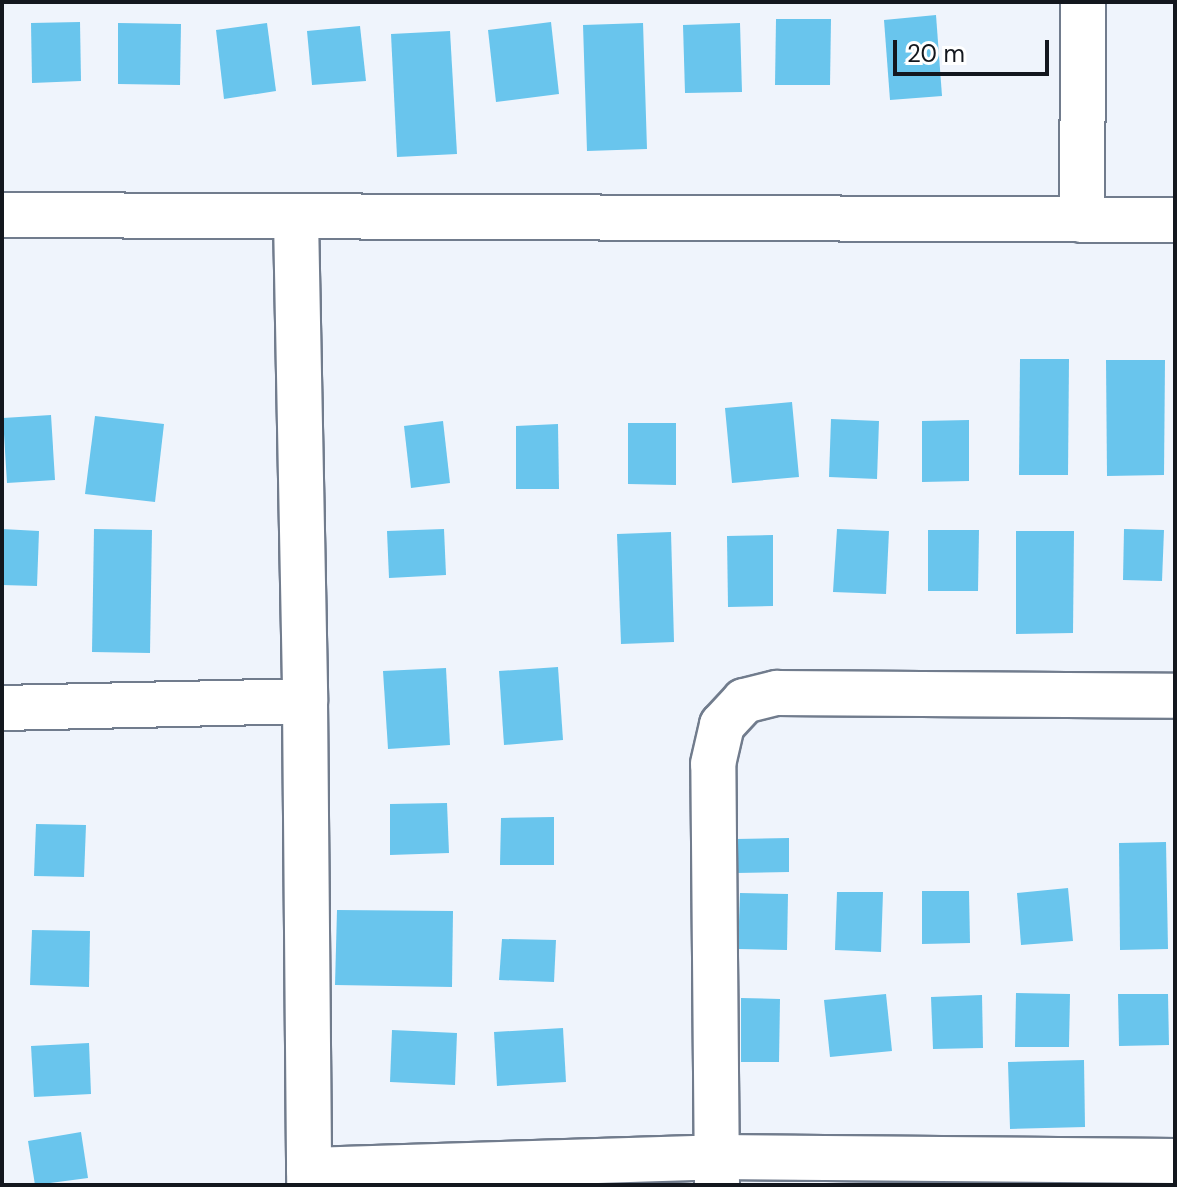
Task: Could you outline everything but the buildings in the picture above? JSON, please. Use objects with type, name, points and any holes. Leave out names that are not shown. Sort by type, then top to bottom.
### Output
[{"type":"street","points":[[1082,220],[1083,2]]},
{"type":"street","points":[[2,215],[1175,220]]},
{"type":"street","points":[[296,218],[305,701],[309,1178],[1175,1161]]},
{"type":"street","points":[[718,1171],[713,764],[722,725],[744,701],[777,693],[1175,696]]},
{"type":"street","points":[[2,708],[305,701]]}]
